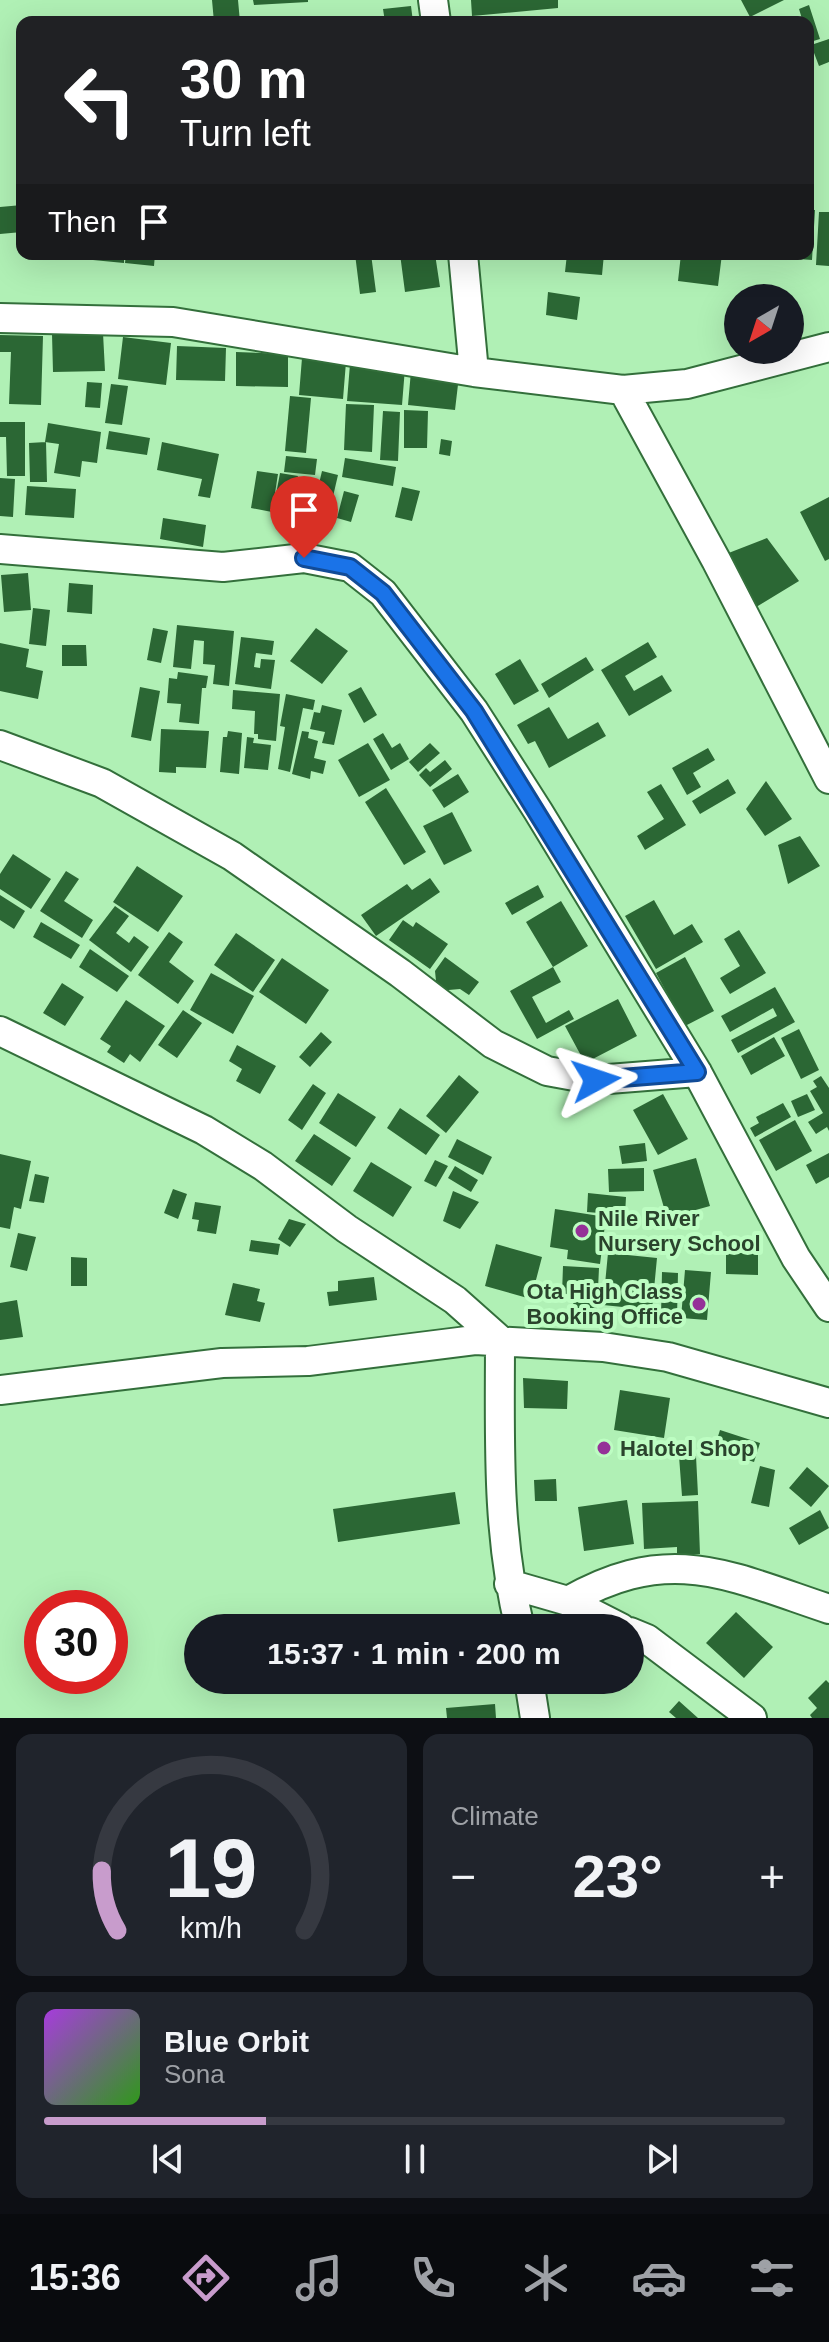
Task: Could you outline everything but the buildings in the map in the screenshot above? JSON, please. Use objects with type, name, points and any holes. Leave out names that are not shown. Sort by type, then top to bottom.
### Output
[{"type":"street","points":[[464,260],[474,372]]},
{"type":"street","points":[[0,318],[173,322],[474,372],[623,390],[687,384],[829,347]]},
{"type":"street","points":[[623,390],[716,560],[829,779]]},
{"type":"street","points":[[0,549],[223,567],[304,558],[350,567],[383,593],[474,711],[697,1072],[796,1258],[829,1307]]},
{"type":"street","points":[[0,745],[102,783],[232,856],[400,973],[493,1044],[547,1071],[596,1080],[697,1072]]},
{"type":"street","points":[[0,1031],[204,1130],[263,1166],[347,1229],[455,1300],[500,1340],[500,1488],[509,1584],[516,1614]]},
{"type":"street","points":[[0,1390],[222,1363],[308,1361],[475,1340],[500,1340],[603,1347],[668,1357],[829,1403]]},
{"type":"street","points":[[568,1601],[601,1582],[634,1571],[671,1566],[713,1571],[829,1609]]},
{"type":"street","points":[[509,1584],[568,1601],[594,1614]]},
{"type":"street","points":[[644,1638],[752,1718]]},
{"type":"street","points":[[531,1694],[535,1718]]},
{"type":"place","name":"Nile River Nursery School","points":[[582,1231]]},
{"type":"place","name":"Ota High Class Booking Office","points":[[699,1304]]},
{"type":"place","name":"Halotel Shop","points":[[604,1448]]},
{"type":"route","points":[[304,558],[350,567],[383,593],[474,711],[697,1072],[596,1080]]}]
